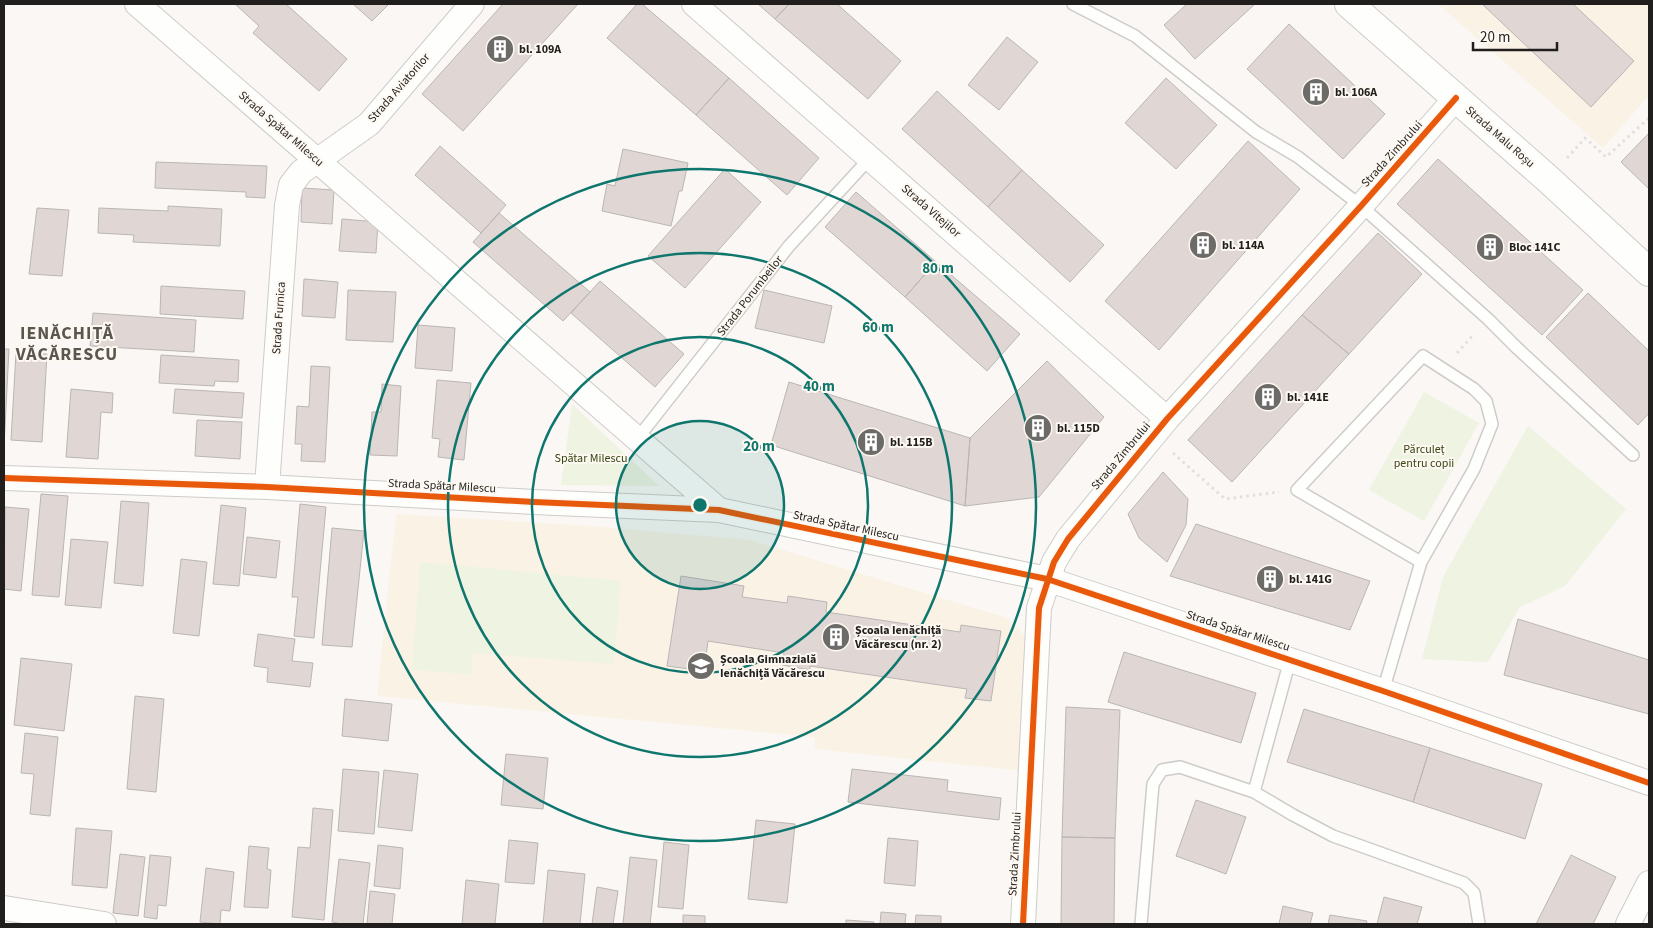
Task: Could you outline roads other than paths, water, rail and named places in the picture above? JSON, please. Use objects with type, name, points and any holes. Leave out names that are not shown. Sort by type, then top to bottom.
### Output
[{"type":"main road","name":"Strada Malu Roșu","points":[[1349,4],[1649,272]]},
{"type":"street","name":"Strada Spătar Milescu","points":[[137,4],[719,510]]},
{"type":"street","name":"Strada Aviatorilor","points":[[316,160],[369,124],[472,4]]},
{"type":"street","name":"Strada Vitejilor","points":[[694,4],[870,158],[1160,427]]},
{"type":"street","name":"Strada Zimbrului","points":[[1023,924],[1039,608],[1054,562],[1068,539],[1160,427],[1361,206],[1456,98]]},
{"type":"street","name":"Strada Furnica","points":[[267,487],[287,205],[291,185],[300,172],[316,160]]},
{"type":"street","name":"Strada Spătar Milescu","points":[[4,478],[267,487],[719,510],[1047,579],[1383,691],[1649,783]]},
{"type":"street","points":[[1628,924],[1649,883]]},
{"type":"street","points":[[4,908],[104,924]]},
{"type":"lane","points":[[1073,4],[1135,36],[1256,132],[1298,157],[1361,206],[1488,318],[1517,348],[1633,455]]},
{"type":"lane","name":"Strada Porumbeilor","points":[[637,439],[789,246],[870,158]]},
{"type":"lane","points":[[1383,691],[1420,562],[1474,468],[1492,424],[1486,401],[1474,389],[1423,356],[1297,490],[1420,562]]},
{"type":"lane","points":[[1254,792],[1290,660]]},
{"type":"lane","points":[[1141,924],[1152,784],[1162,770],[1180,767],[1254,792],[1293,816],[1333,836],[1464,883],[1474,893],[1479,924]]},
{"type":"place","name":"bl. 109A","points":[[500,49]]},
{"type":"place","name":"bl. 106A","points":[[1316,92]]},
{"type":"place","name":"bl. 114A","points":[[1203,245]]},
{"type":"place","name":"Bloc 141C","points":[[1490,247]]},
{"type":"place","name":"bl. 141E","points":[[1268,397]]},
{"type":"place","name":"bl. 115D","points":[[1038,428]]},
{"type":"place","name":"bl. 115B","points":[[871,442]]},
{"type":"place","name":"bl. 141G","points":[[1270,579]]},
{"type":"place","name":"Școala Ienăchiță Văcărescu (nr. 2)","points":[[836,637]]},
{"type":"place","name":"Școala Gimnazială Ienăchiță Văcărescu","points":[[701,666]]},
{"type":"district","name":"IENĂCHIȚĂ VĂCĂRESCU","points":[[67,343]]},
{"type":"park label","name":"Părculeț pentru copii","points":[[1424,456]]},
{"type":"park label","name":"Spătar Milescu","points":[[591,458]]}]
